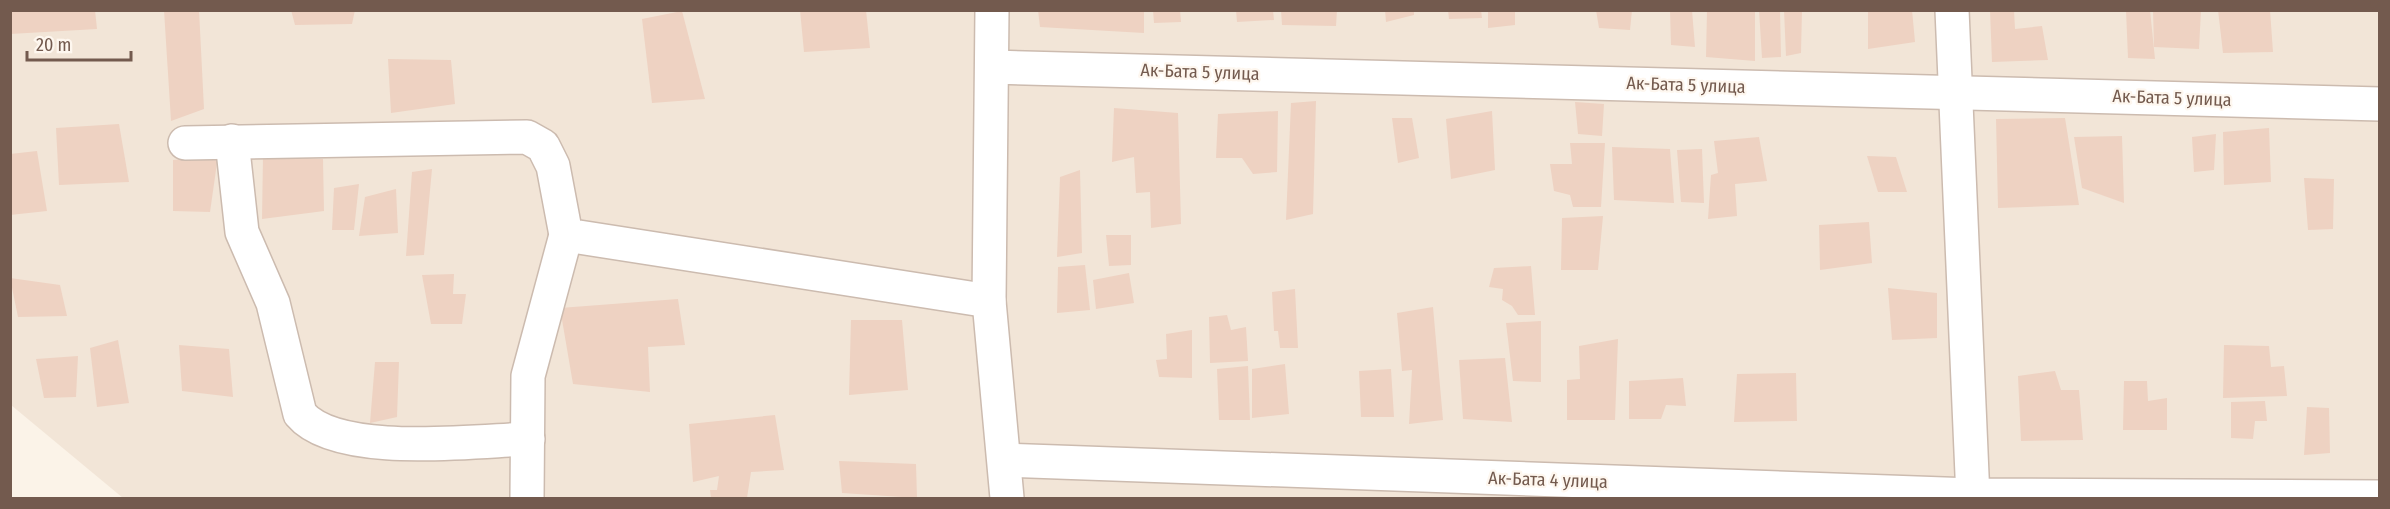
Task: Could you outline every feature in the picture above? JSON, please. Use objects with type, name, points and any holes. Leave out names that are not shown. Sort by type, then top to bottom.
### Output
[{"type":"street","points":[[992,10],[989,301],[1007,498]]},
{"type":"street","points":[[1952,10],[1972,497]]},
{"type":"street","name":"Ак-Бата 5 улица","points":[[992,67],[2379,104]]},
{"type":"street","points":[[185,143],[527,137],[543,146],[553,166],[566,236],[528,376],[527,498]]},
{"type":"street","points":[[232,141],[242,232],[273,303],[300,414],[310,427],[395,446],[528,439]]},
{"type":"street","points":[[566,236],[989,301]]},
{"type":"street","name":"Ак-Бата 4 улица","points":[[1005,460],[1972,497],[2379,497]]},
{"type":"shaded area","points":[[10,11],[2379,11],[2379,498],[123,498],[11,405]]},
{"type":"building","points":[[10,10],[95,10],[97,29],[10,34]]},
{"type":"building","points":[[164,10],[199,10],[204,109],[171,121]]},
{"type":"building","points":[[291,10],[355,10],[352,24],[295,25]]},
{"type":"building","points":[[800,10],[866,10],[870,48],[804,52]]},
{"type":"building","points":[[1038,10],[1144,10],[1144,33],[1040,27]]},
{"type":"building","points":[[1153,10],[1180,10],[1181,22],[1154,23]]},
{"type":"building","points":[[1236,10],[1273,10],[1274,20],[1237,22]]},
{"type":"building","points":[[1281,10],[1337,10],[1336,26],[1282,25]]},
{"type":"building","points":[[1385,10],[1414,10],[1414,15],[1386,22]]},
{"type":"building","points":[[1448,10],[1481,10],[1482,18],[1449,19]]},
{"type":"building","points":[[1488,10],[1515,10],[1515,25],[1488,28]]},
{"type":"building","points":[[1596,10],[1632,10],[1630,30],[1599,28]]},
{"type":"building","points":[[1670,10],[1692,10],[1695,47],[1671,45]]},
{"type":"building","points":[[1707,10],[1755,10],[1755,61],[1706,57]]},
{"type":"building","points":[[1759,10],[1780,10],[1781,57],[1762,58]]},
{"type":"building","points":[[1784,10],[1802,10],[1801,53],[1786,56]]},
{"type":"building","points":[[1868,10],[1912,10],[1915,42],[1868,49]]},
{"type":"building","points":[[1990,10],[2014,10],[2015,29],[2042,26],[2048,60],[1992,62]]},
{"type":"building","points":[[2126,10],[2150,10],[2155,59],[2128,58]]},
{"type":"building","points":[[2153,10],[2201,10],[2199,49],[2154,47]]},
{"type":"building","points":[[2218,10],[2270,10],[2273,52],[2223,53]]},
{"type":"building","points":[[682,11],[705,99],[652,103],[642,19]]},
{"type":"building","points":[[388,59],[451,60],[455,104],[391,113]]},
{"type":"building","points":[[1316,101],[1313,214],[1286,220],[1291,103]]},
{"type":"building","points":[[1575,102],[1604,104],[1602,136],[1578,134]]},
{"type":"building","points":[[1114,108],[1178,113],[1181,224],[1151,228],[1150,192],[1136,193],[1134,157],[1112,162]]},
{"type":"building","points":[[1278,111],[1277,172],[1253,174],[1242,158],[1216,158],[1218,114]]},
{"type":"building","points":[[1492,111],[1495,170],[1451,179],[1446,119]]},
{"type":"building","points":[[1392,118],[1412,118],[1419,158],[1398,163]]},
{"type":"building","points":[[2065,118],[2079,205],[1998,208],[1996,119]]},
{"type":"building","points":[[119,124],[129,182],[59,185],[56,128]]},
{"type":"building","points":[[2269,128],[2271,182],[2224,185],[2223,132]]},
{"type":"building","points":[[2216,134],[2214,170],[2194,172],[2192,137]]},
{"type":"building","points":[[2122,136],[2124,203],[2082,188],[2074,137]]},
{"type":"building","points":[[1759,137],[1767,181],[1735,184],[1737,216],[1708,219],[1711,175],[1718,173],[1714,141]]},
{"type":"building","points":[[1570,143],[1605,143],[1601,207],[1573,207],[1570,195],[1554,191],[1550,164],[1572,164]]},
{"type":"building","points":[[1612,147],[1670,149],[1674,203],[1614,200]]},
{"type":"building","points":[[1702,149],[1704,203],[1681,202],[1677,150]]},
{"type":"building","points":[[37,151],[47,211],[10,215],[10,154]]},
{"type":"building","points":[[218,156],[210,212],[173,211],[173,160]]},
{"type":"building","points":[[263,156],[323,159],[324,211],[262,219]]},
{"type":"building","points":[[1867,156],[1896,157],[1907,192],[1878,192]]},
{"type":"building","points":[[432,169],[424,255],[406,256],[412,172]]},
{"type":"building","points":[[1080,170],[1082,253],[1057,257],[1060,177]]},
{"type":"building","points":[[2304,178],[2334,179],[2333,229],[2308,230]]},
{"type":"building","points":[[359,184],[354,230],[332,230],[334,188]]},
{"type":"building","points":[[396,189],[398,233],[359,236],[365,197]]},
{"type":"building","points":[[1603,216],[1598,270],[1561,270],[1562,218]]},
{"type":"building","points":[[1869,222],[1872,263],[1820,270],[1819,225]]},
{"type":"building","points":[[1106,235],[1131,235],[1131,265],[1109,266]]},
{"type":"building","points":[[1085,265],[1090,310],[1057,313],[1058,267]]},
{"type":"building","points":[[1531,266],[1535,315],[1518,315],[1512,306],[1502,300],[1503,289],[1489,287],[1494,268]]},
{"type":"building","points":[[1129,273],[1134,303],[1096,309],[1093,280]]},
{"type":"building","points":[[454,274],[453,294],[466,294],[462,324],[431,324],[422,275]]},
{"type":"building","points":[[10,278],[60,285],[67,316],[18,317]]},
{"type":"building","points":[[1888,288],[1937,293],[1937,338],[1892,340]]},
{"type":"building","points":[[1295,289],[1298,348],[1280,348],[1278,331],[1274,331],[1272,292]]},
{"type":"building","points":[[678,299],[685,345],[648,347],[650,392],[573,384],[560,308]]},
{"type":"building","points":[[1433,307],[1443,420],[1409,424],[1412,370],[1402,371],[1397,313]]},
{"type":"building","points":[[1227,315],[1231,330],[1246,327],[1248,361],[1210,363],[1209,317]]},
{"type":"building","points":[[851,320],[902,320],[908,390],[849,395]]},
{"type":"building","points":[[1541,321],[1541,382],[1513,381],[1506,323]]},
{"type":"building","points":[[1192,330],[1192,378],[1159,377],[1156,360],[1167,359],[1166,334]]},
{"type":"building","points":[[1618,339],[1615,420],[1567,420],[1567,380],[1580,379],[1579,346]]},
{"type":"building","points":[[118,340],[129,403],[97,407],[90,348]]},
{"type":"building","points":[[179,345],[229,349],[233,397],[182,391]]},
{"type":"building","points":[[2224,345],[2269,346],[2271,367],[2284,366],[2287,396],[2223,398]]},
{"type":"building","points":[[78,356],[76,397],[44,398],[36,359]]},
{"type":"building","points":[[1505,358],[1512,422],[1463,419],[1459,360]]},
{"type":"building","points":[[375,362],[399,362],[397,417],[370,423]]},
{"type":"building","points":[[1285,364],[1289,414],[1252,418],[1252,369]]},
{"type":"building","points":[[1248,366],[1250,420],[1219,420],[1217,369]]},
{"type":"building","points":[[1391,369],[1394,417],[1361,417],[1359,371]]},
{"type":"building","points":[[2055,371],[2061,390],[2079,390],[2083,440],[2021,441],[2018,376]]},
{"type":"building","points":[[1796,373],[1797,421],[1734,422],[1737,374]]},
{"type":"building","points":[[1683,378],[1686,406],[1666,405],[1661,419],[1629,419],[1629,381]]},
{"type":"building","points":[[2124,381],[2147,381],[2148,401],[2167,398],[2167,430],[2123,430]]},
{"type":"building","points":[[2265,401],[2267,421],[2255,421],[2253,439],[2231,438],[2231,402]]},
{"type":"building","points":[[2307,407],[2329,408],[2330,453],[2304,455]]},
{"type":"building","points":[[775,415],[784,470],[751,472],[747,498],[711,498],[710,490],[717,490],[719,476],[693,482],[689,424]]},
{"type":"building","points":[[839,461],[916,464],[917,498],[842,493]]}]
